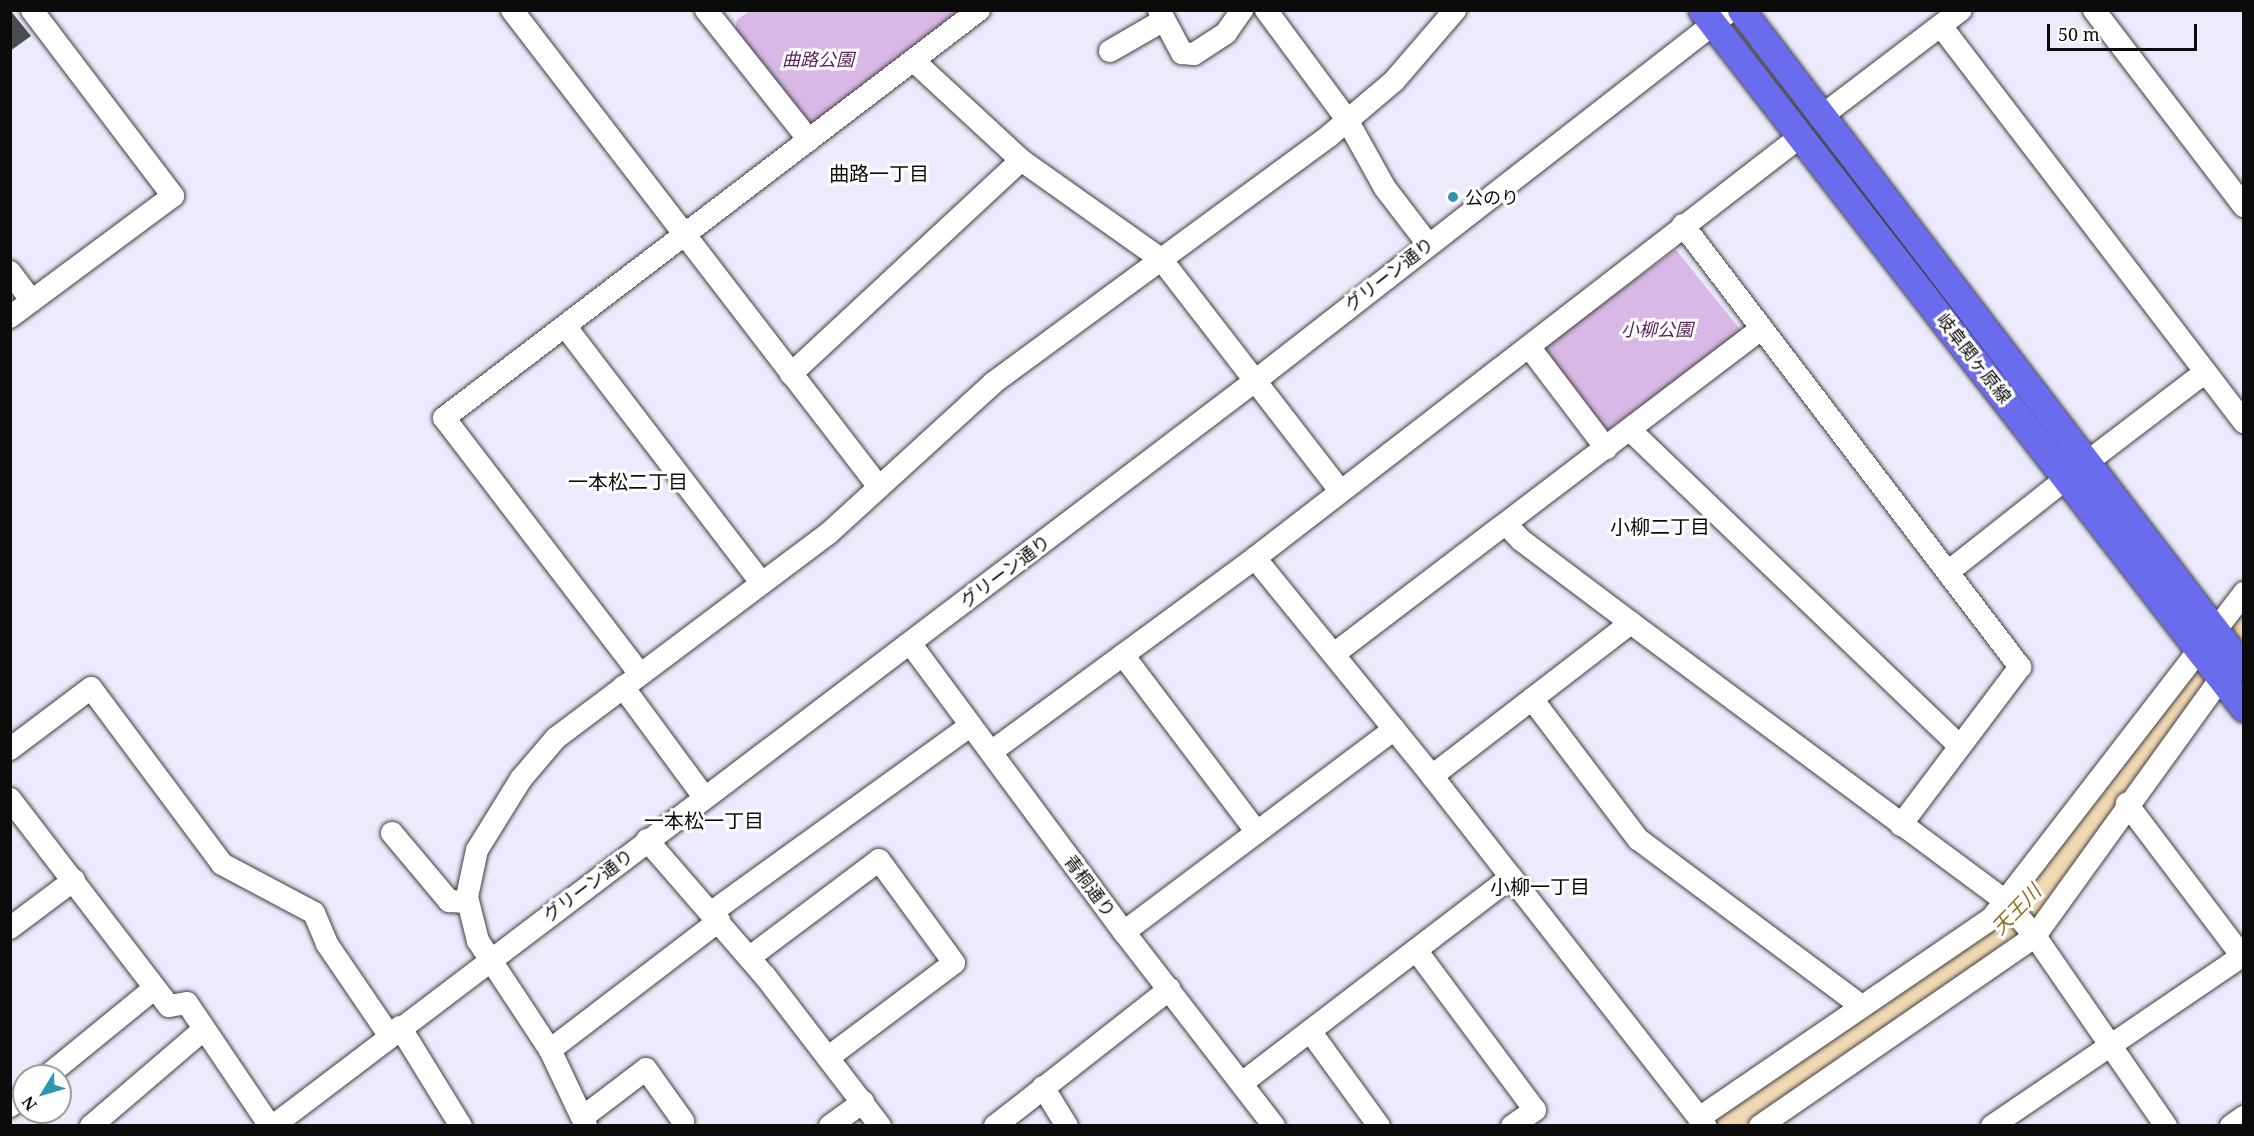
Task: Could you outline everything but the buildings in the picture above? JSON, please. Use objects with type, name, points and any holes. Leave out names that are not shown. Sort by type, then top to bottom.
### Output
[{"type":"main road","name":"岐阜関ヶ原線","points":[[1741,10],[1824,115],[2076,471]]},
{"type":"main road","name":"岐阜関ヶ原線","points":[[1716,15],[1801,136],[2076,471],[2223,655],[2244,708]]},
{"type":"street","points":[[10,317],[173,196],[32,10]]},
{"type":"street","points":[[512,10],[879,487]]},
{"type":"street","points":[[704,797],[631,680],[444,418],[979,10]]},
{"type":"street","points":[[1110,51],[1162,15],[1182,53],[1194,54],[1226,33],[1242,10]]},
{"type":"street","points":[[1266,10],[1346,118],[1385,188],[1428,244]]},
{"type":"street","points":[[683,1121],[646,1069],[584,1121],[550,1050],[478,941],[468,902],[477,850],[521,779],[556,738],[829,533],[993,383],[1329,136],[1346,118],[1394,81],[1455,10]]},
{"type":"street","points":[[1824,115],[1962,10]]},
{"type":"street","points":[[2094,10],[2244,206]]},
{"type":"street","points":[[718,15],[809,140]]},
{"type":"street","name":"グリーン通り","points":[[272,1125],[1255,381],[1716,15]]},
{"type":"street","points":[[1941,26],[2244,423]]},
{"type":"street","points":[[914,61],[1021,160],[1161,259],[1340,491]]},
{"type":"street","points":[[991,752],[1255,558],[1530,348],[1683,225],[1801,136]]},
{"type":"street","points":[[791,374],[1021,160]]},
{"type":"street","points":[[1683,225],[2020,667],[1901,825]]},
{"type":"street","points":[[10,272],[32,301]]},
{"type":"street","points":[[565,326],[761,582]]},
{"type":"street","points":[[1334,654],[1761,329]]},
{"type":"street","points":[[1530,348],[1606,448]]},
{"type":"street","points":[[1948,572],[2204,373]]},
{"type":"street","points":[[1630,430],[1959,745]]},
{"type":"street","points":[[1506,524],[1521,540],[2005,901],[2035,936],[2166,1125]]},
{"type":"street","points":[[1255,558],[1432,776],[1702,1122],[1861,1006],[1992,918],[2223,655]]},
{"type":"street","points":[[1760,1125],[2035,936],[2127,804],[2223,655],[2244,593]]},
{"type":"street","points":[[1432,776],[1631,623]]},
{"type":"street","name":"青桐通り","points":[[910,643],[1124,932],[1274,1125]]},
{"type":"street","points":[[1124,655],[1257,832]]},
{"type":"street","points":[[10,748],[91,688],[222,864],[314,913],[327,944],[394,1031],[461,1125]]},
{"type":"street","points":[[1532,699],[1638,839],[1861,1006]]},
{"type":"street","points":[[550,1050],[716,916],[971,725]]},
{"type":"street","points":[[1124,932],[1394,729]]},
{"type":"street","points":[[10,800],[169,1006],[187,1003],[272,1125]]},
{"type":"street","points":[[1992,1125],[2242,956],[2127,804]]},
{"type":"street","points":[[392,833],[449,901],[468,902]]},
{"type":"street","points":[[647,840],[750,957],[880,1125]]},
{"type":"street","points":[[750,957],[879,860],[954,963],[829,1057]]},
{"type":"street","points":[[1242,1083],[1511,877]]},
{"type":"street","points":[[10,927],[74,880]]},
{"type":"street","points":[[1416,950],[1535,1110],[1512,1125]]},
{"type":"street","points":[[62,1064],[155,988]]},
{"type":"street","points":[[995,1125],[1170,989]]},
{"type":"street","points":[[91,1125],[204,1029]]},
{"type":"street","points":[[1310,1031],[1379,1125]]},
{"type":"street","points":[[1042,1087],[1067,1125]]},
{"type":"street","points":[[830,1125],[863,1102]]},
{"type":"street","points":[[2231,1125],[2244,1118]]},
{"type":"street","points":[[10,1121],[12,1125]]},
{"type":"green space","name":"曲路公園","points":[[749,11],[962,11],[813,124],[805,122],[735,31],[737,20]]},
{"type":"green space","name":"小柳公園","points":[[1676,250],[1743,333],[1605,432],[1541,349]]},
{"type":"waterway","name":"天王川","points":[[1719,1126],[1975,949],[2021,909],[2244,619]]},
{"type":"place","name":"公のり","points":[[1453,197]]},
{"type":"district","name":"曲路一丁目","points":[[879,173]]},
{"type":"district","name":"一本松二丁目","points":[[628,481]]},
{"type":"district","name":"小柳二丁目","points":[[1660,526]]},
{"type":"district","name":"一本松一丁目","points":[[704,820]]},
{"type":"district","name":"小柳一丁目","points":[[1540,886]]}]
